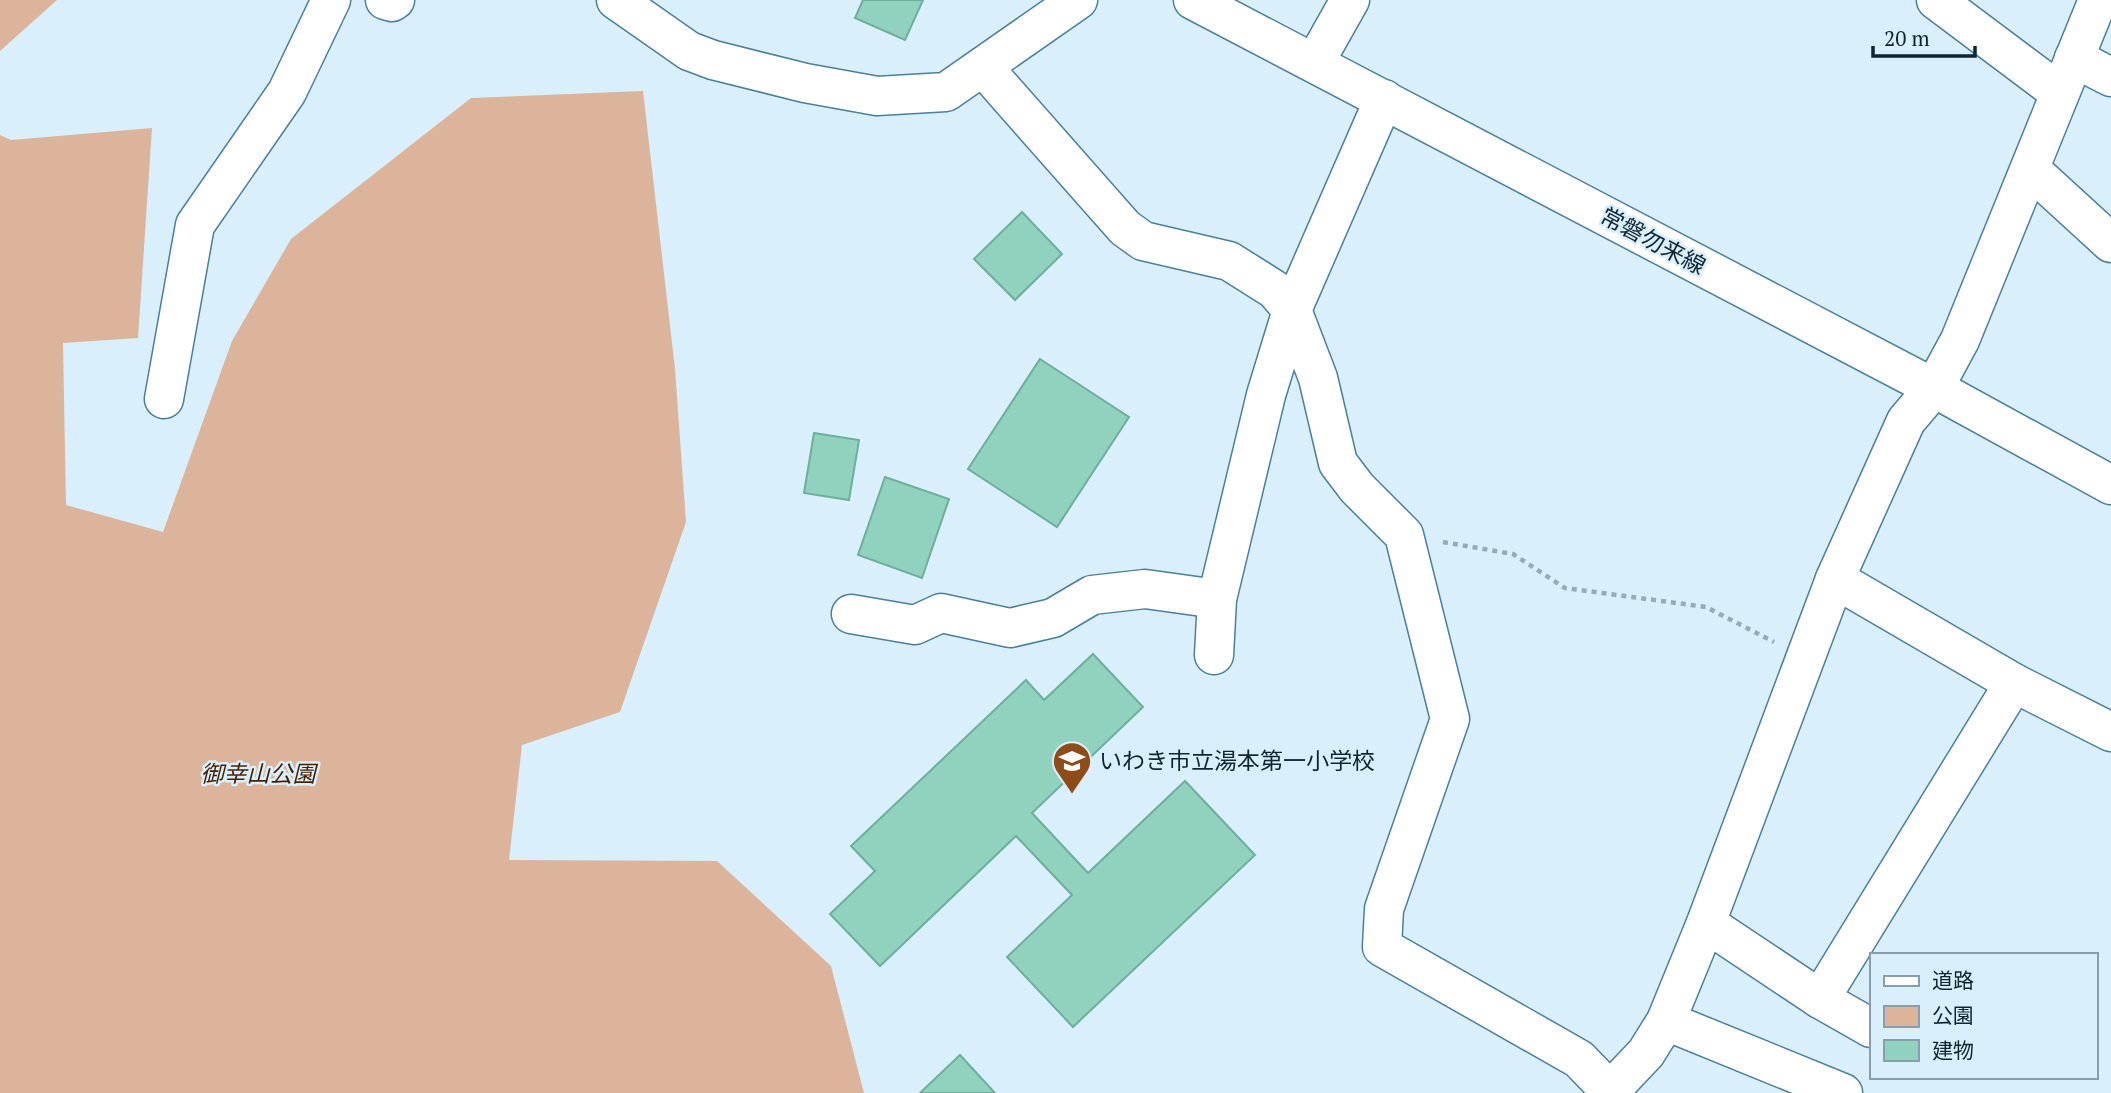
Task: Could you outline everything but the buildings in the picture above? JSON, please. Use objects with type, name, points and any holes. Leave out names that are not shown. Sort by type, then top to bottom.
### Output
[{"type":"street","points":[[164,399],[195,225],[287,92],[331,0]]},
{"type":"street","points":[[385,0],[395,0]]},
{"type":"street","points":[[616,0],[689,51],[713,60],[805,83],[877,96],[946,92],[1079,0]]},
{"type":"street","points":[[1315,62],[1350,0]]},
{"type":"street","points":[[1936,0],[2060,93]]},
{"type":"street","points":[[983,68],[1125,228],[1143,241],[1229,261],[1275,290],[1292,310],[1318,378],[1338,463],[1357,488],[1404,535],[1450,719],[1384,909],[1382,947],[1579,1059],[1610,1092],[1646,1053],[1666,1021],[1706,923],[1835,579],[1906,421],[1934,388],[1960,340],[2098,0]]},
{"type":"street","name":"常磐勿来線","points":[[1206,3],[1934,388],[2111,485]]},
{"type":"street","points":[[2078,50],[2111,77]]},
{"type":"street","points":[[1214,655],[1217,599],[1266,395],[1292,310],[1384,99]]},
{"type":"street","points":[[2029,169],[2111,243]]},
{"type":"street","points":[[1835,579],[2014,684],[2111,732]]},
{"type":"street","points":[[850,614],[915,625],[941,613],[1010,628],[1053,618],[1092,595],[1145,589],[1217,599]]},
{"type":"street","points":[[1820,999],[2014,684]]},
{"type":"street","points":[[1706,923],[1820,999],[1870,1027]]},
{"type":"street","points":[[1666,1021],[1843,1093]]},
{"type":"path","points":[[1404,535],[1513,554],[1565,588],[1706,607],[1804,658]]},
{"type":"green space","points":[[0,0],[57,0],[0,51]]},
{"type":"green space","name":"御幸山公園","points":[[643,91],[675,369],[686,522],[620,712],[522,745],[509,860],[717,861],[831,966],[864,1093],[0,1093],[0,135],[11,140],[152,128],[138,338],[63,343],[66,505],[163,532],[232,341],[291,239],[471,98]]},
{"type":"place","name":"いわき市立湯本第一小学校","points":[[1072,795]]}]
